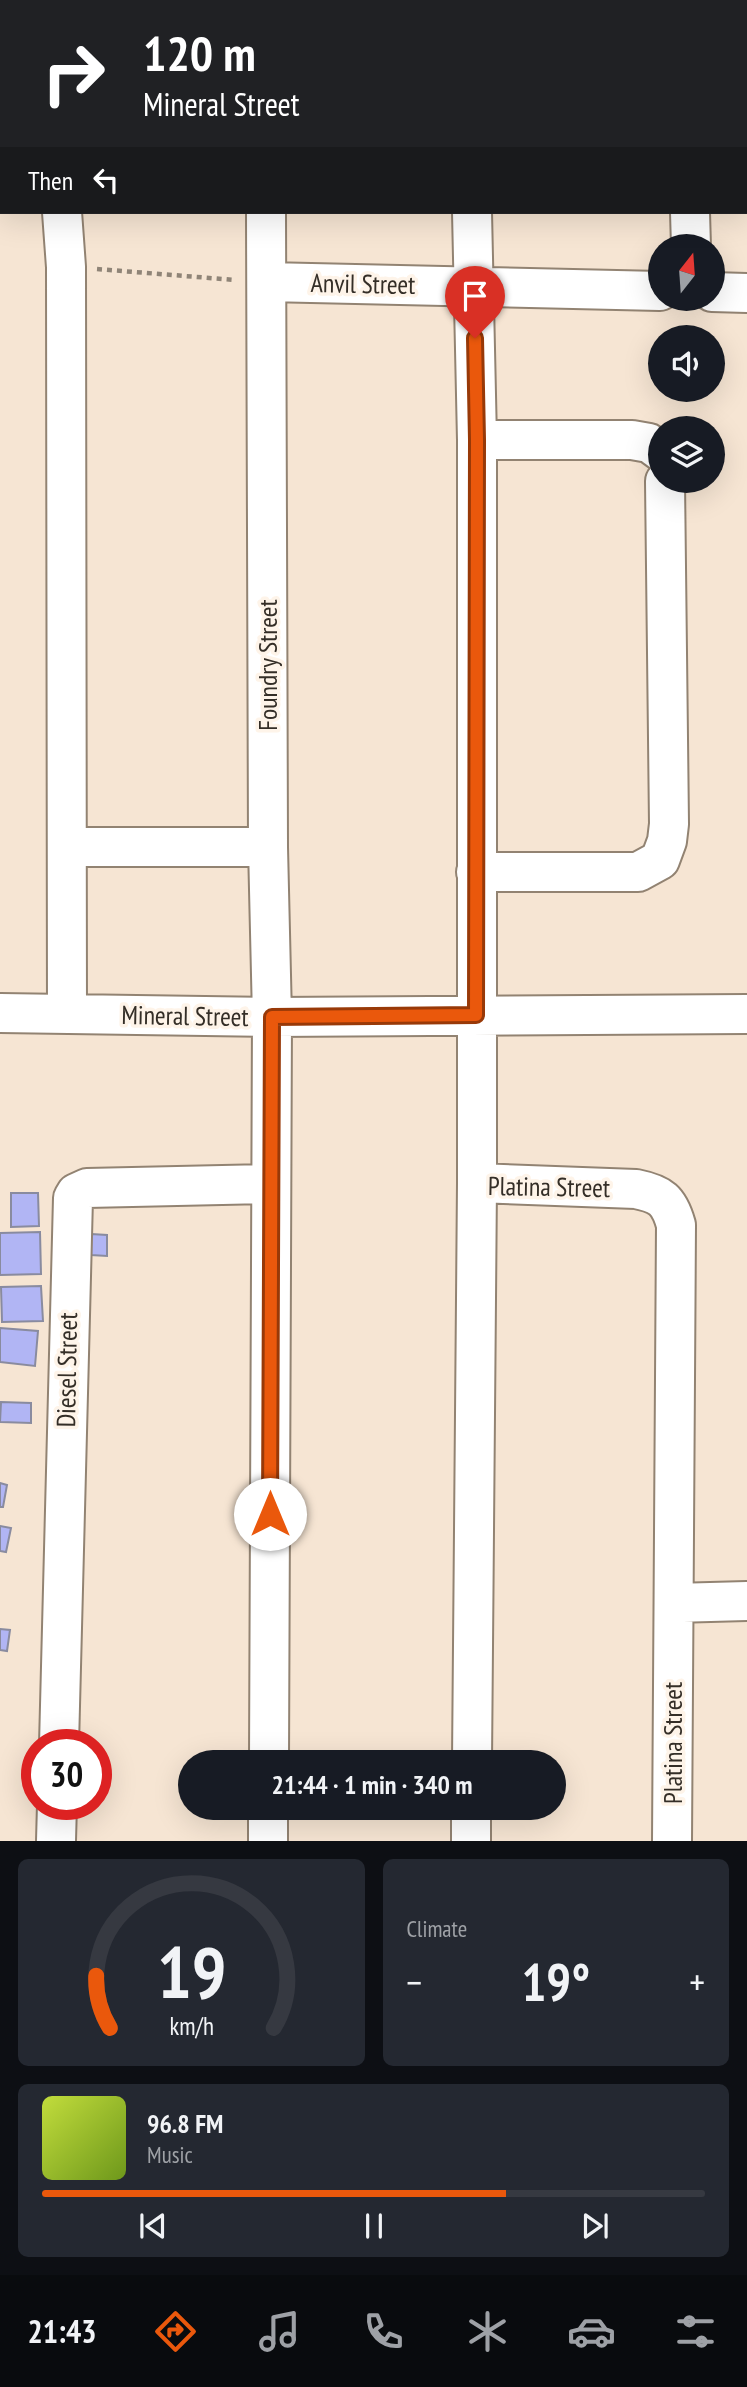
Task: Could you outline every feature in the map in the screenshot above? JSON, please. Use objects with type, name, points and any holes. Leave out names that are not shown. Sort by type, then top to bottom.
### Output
[{"type":"street","points":[[62,214],[66,267],[67,1014]]},
{"type":"street","name":"Foundry Street","points":[[266,214],[268,847],[272,1017]]},
{"type":"street","points":[[472,214],[477,440],[477,1183]]},
{"type":"street","points":[[690,214],[691,234]]},
{"type":"street","name":"Anvil Street","points":[[267,282],[648,291]]},
{"type":"street","points":[[725,292],[747,293]]},
{"type":"street","points":[[477,440],[632,440],[648,443]]},
{"type":"street","points":[[477,872],[638,872],[660,860],[667,841],[669,824],[665,493]]},
{"type":"street","points":[[67,847],[268,847]]},
{"type":"street","name":"Mineral Street","points":[[0,1013],[272,1017],[747,1014]]},
{"type":"street","points":[[269,1750],[272,1017]]},
{"type":"street","name":"Platina Street","points":[[472,1750],[477,1183],[636,1189],[654,1193],[664,1199],[672,1210],[676,1225],[672,1841]]},
{"type":"street","name":"Diesel Street","points":[[59,1729],[73,1198],[76,1193],[87,1188],[271,1184]]},
{"type":"street","points":[[674,1603],[747,1601]]},
{"type":"street","points":[[57,1820],[57,1841]]},
{"type":"street","points":[[268,1820],[268,1841]]},
{"type":"street","points":[[471,1820],[471,1841]]},
{"type":"path","points":[[66,267],[267,282]]},
{"type":"building","points":[[11,1193],[38,1193],[39,1226],[11,1227]]},
{"type":"building","points":[[40,1232],[41,1274],[0,1275],[0,1233]]},
{"type":"building","points":[[91,1234],[107,1235],[107,1256],[91,1255]]},
{"type":"building","points":[[41,1286],[43,1321],[2,1322],[1,1287]]},
{"type":"building","points":[[0,1328],[38,1331],[35,1366],[0,1362]]},
{"type":"building","points":[[1,1402],[31,1403],[31,1423],[0,1422]]},
{"type":"building","points":[[0,1483],[7,1485],[3,1507],[0,1507]]},
{"type":"building","points":[[0,1526],[11,1528],[6,1552],[0,1551]]},
{"type":"building","points":[[0,1629],[10,1630],[7,1651],[0,1650]]},
{"type":"route","points":[[270,1514],[272,1017],[476,1015],[475,338]]}]
